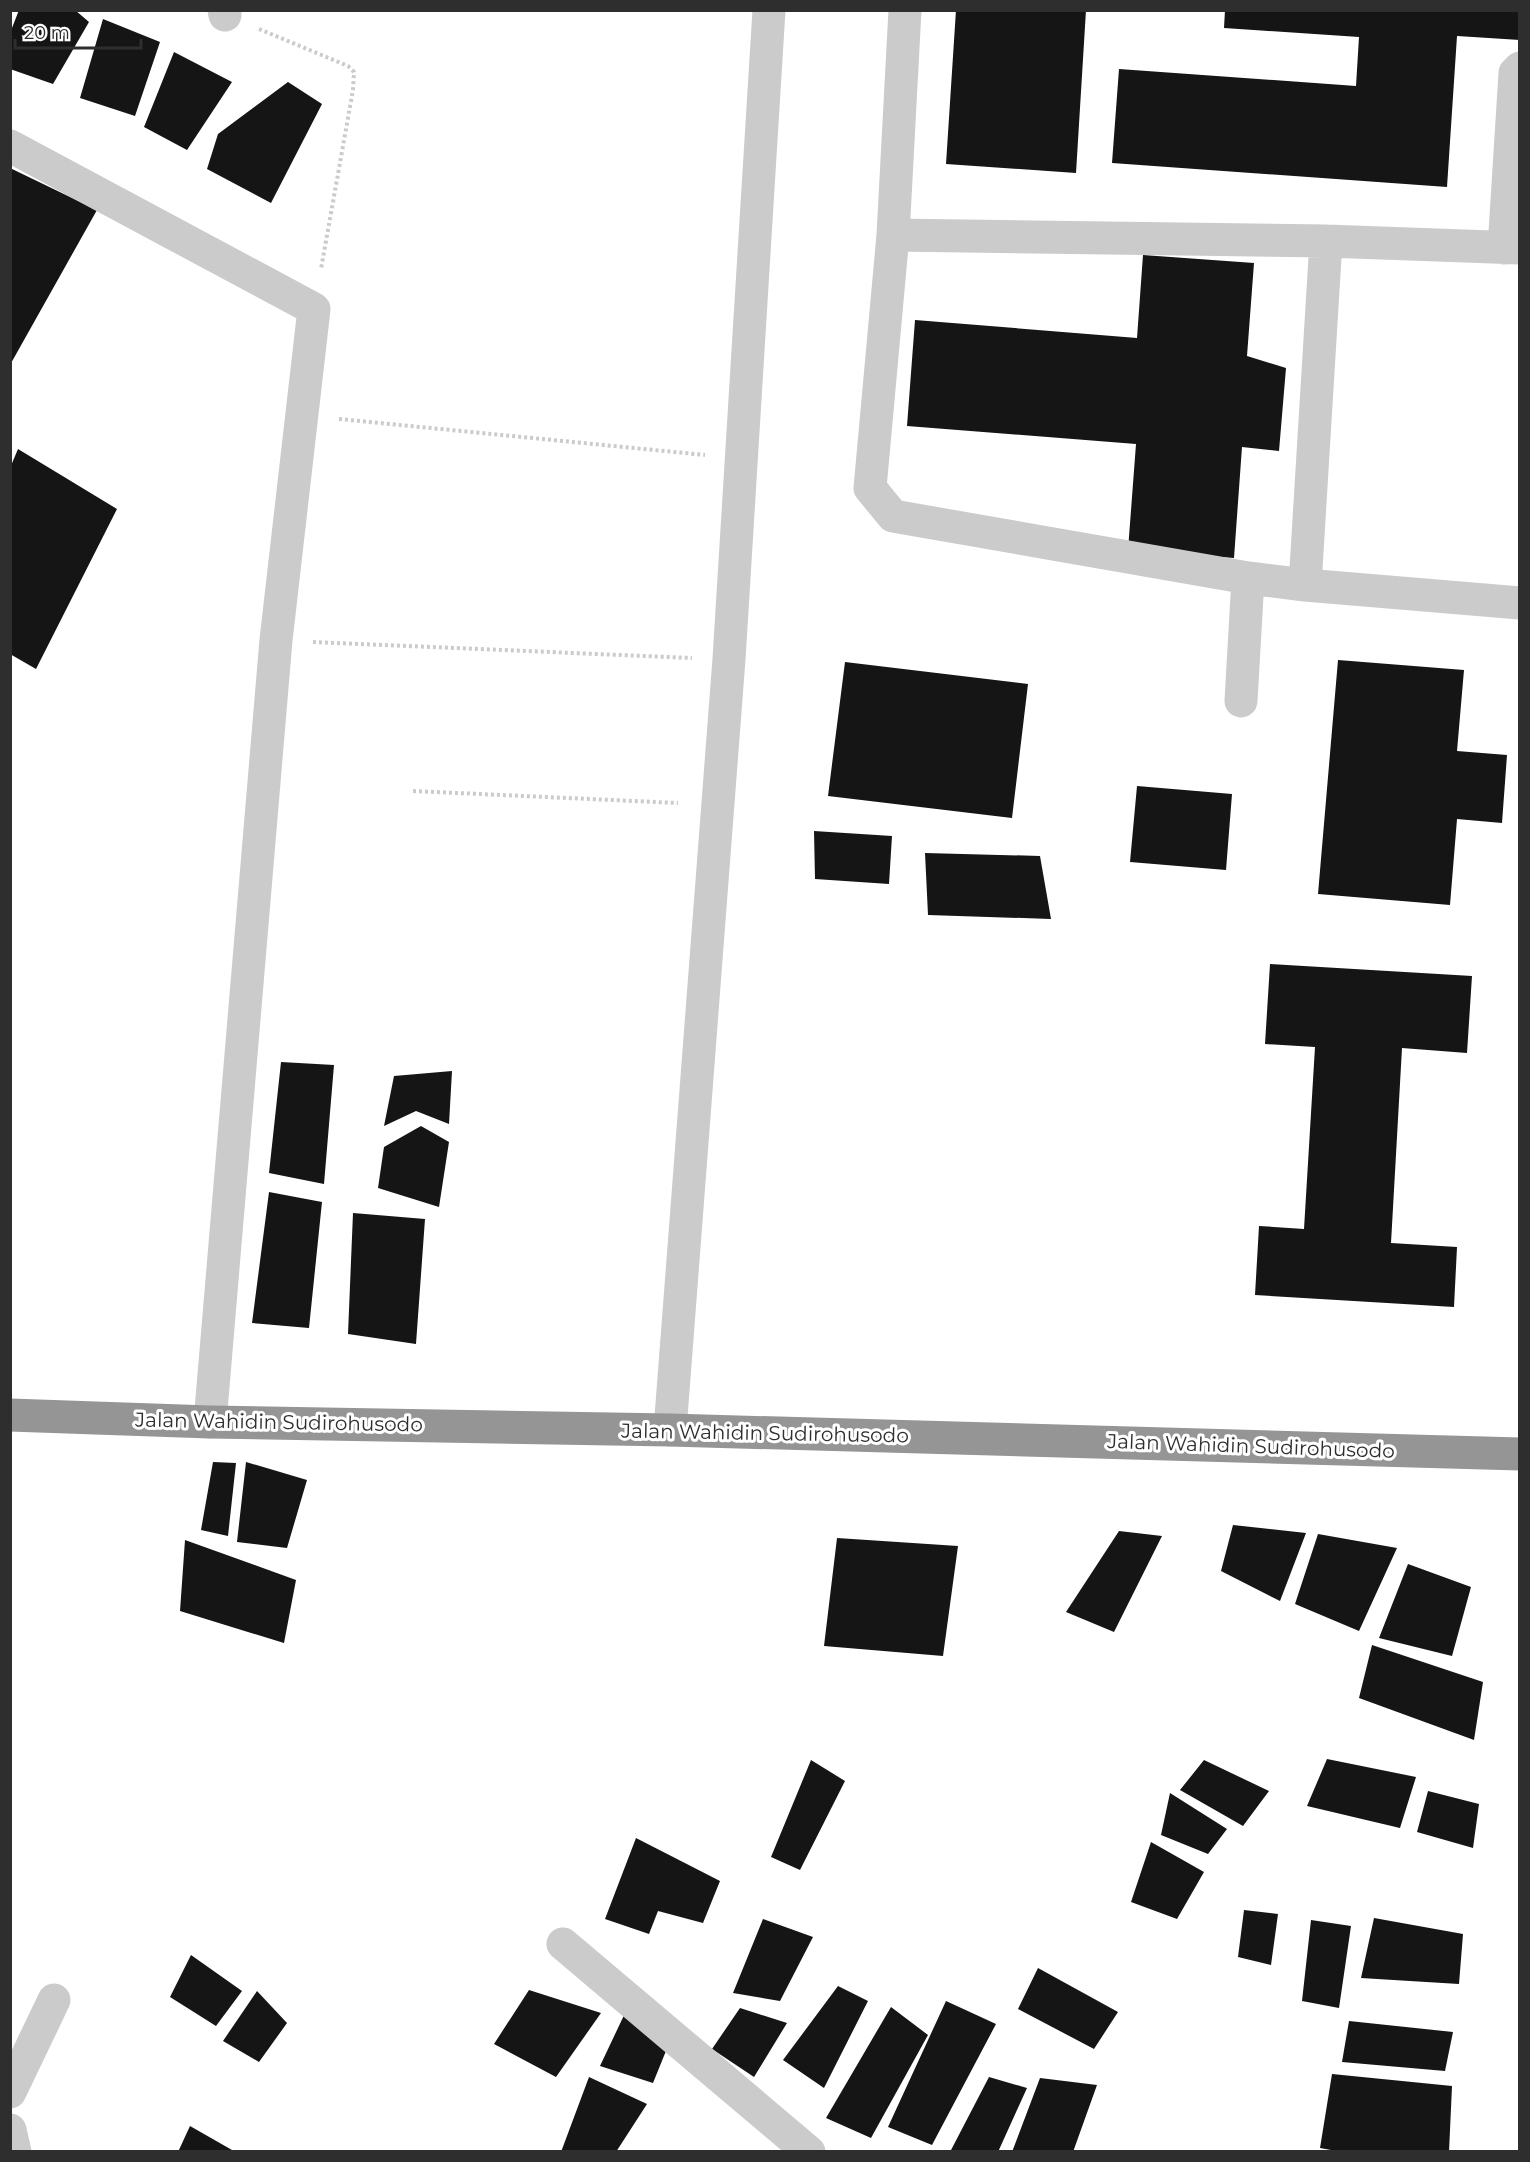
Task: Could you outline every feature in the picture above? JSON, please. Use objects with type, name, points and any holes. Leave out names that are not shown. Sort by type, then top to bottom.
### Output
[{"type":"highway","name":"Jalan Wahidin Sudirohusodo","points":[[10,1415],[210,1422],[670,1430],[1520,1454]]},
{"type":"street","points":[[670,1430],[729,659],[769,10]]},
{"type":"street","points":[[905,10],[893,235],[870,488],[893,516],[1248,578],[1520,603]]},
{"type":"street","points":[[893,235],[1326,241],[1512,248],[1515,74],[1520,68]]},
{"type":"street","points":[[10,146],[314,309],[276,640],[210,1422]]},
{"type":"street","points":[[1305,585],[1326,241]]},
{"type":"street","points":[[1241,702],[1248,578]]},
{"type":"street","points":[[563,1944],[809,2151]]},
{"type":"street","points":[[10,2092],[54,2000]]},
{"type":"street","points":[[10,2130],[15,2151]]},
{"type":"path","points":[[225,13],[348,66],[354,72],[354,90],[314,309]]},
{"type":"path","points":[[302,416],[741,458]]},
{"type":"path","points":[[276,640],[729,659]]},
{"type":"path","points":[[413,791],[718,805]]},
{"type":"building","points":[[19,10],[75,10],[89,22],[53,84],[10,69],[10,33]]},
{"type":"building","points":[[956,10],[1086,10],[1076,173],[946,164]]},
{"type":"building","points":[[1225,10],[1520,10],[1520,40],[1457,36],[1447,187],[1112,163],[1119,69],[1356,86],[1359,37],[1224,28]]},
{"type":"building","points":[[103,19],[160,42],[135,116],[80,98]]},
{"type":"building","points":[[174,52],[232,82],[187,150],[144,127]]},
{"type":"building","points":[[288,82],[322,104],[271,203],[207,169],[218,134]]},
{"type":"building","points":[[10,168],[97,210],[10,365]]},
{"type":"building","points":[[1143,255],[1254,263],[1247,356],[1286,368],[1279,451],[1242,447],[1234,558],[1128,550],[1136,444],[907,426],[915,320],[1137,338]]},
{"type":"building","points":[[18,449],[117,509],[36,669],[10,654],[10,468]]},
{"type":"building","points":[[1338,660],[1464,670],[1457,751],[1507,755],[1502,823],[1457,819],[1450,905],[1318,894]]},
{"type":"building","points":[[845,662],[1028,684],[1012,818],[828,796]]},
{"type":"building","points":[[1137,786],[1232,794],[1226,870],[1130,862]]},
{"type":"building","points":[[814,831],[892,836],[889,884],[815,879]]},
{"type":"building","points":[[925,853],[1040,856],[1051,919],[928,915]]},
{"type":"building","points":[[1270,964],[1472,976],[1467,1053],[1402,1048],[1391,1243],[1457,1247],[1454,1307],[1255,1295],[1259,1226],[1304,1229],[1315,1047],[1265,1044]]},
{"type":"building","points":[[281,1062],[334,1065],[324,1184],[269,1173]]},
{"type":"building","points":[[452,1071],[449,1124],[416,1111],[384,1126],[394,1076]]},
{"type":"building","points":[[421,1126],[449,1142],[439,1207],[378,1188],[384,1147]]},
{"type":"building","points":[[269,1192],[322,1202],[309,1328],[252,1323]]},
{"type":"building","points":[[353,1213],[425,1219],[416,1344],[348,1334]]},
{"type":"building","points":[[213,1462],[236,1463],[228,1536],[201,1530]]},
{"type":"building","points":[[246,1462],[307,1480],[287,1548],[237,1542]]},
{"type":"building","points":[[1233,1525],[1306,1533],[1280,1601],[1221,1571]]},
{"type":"building","points":[[1119,1531],[1162,1536],[1114,1632],[1066,1612]]},
{"type":"building","points":[[1318,1534],[1397,1548],[1359,1631],[1295,1604]]},
{"type":"building","points":[[837,1538],[958,1546],[943,1656],[824,1646]]},
{"type":"building","points":[[185,1540],[296,1580],[284,1643],[180,1611]]},
{"type":"building","points":[[1408,1564],[1471,1587],[1452,1656],[1379,1638]]},
{"type":"building","points":[[1372,1645],[1483,1682],[1474,1740],[1359,1698]]},
{"type":"building","points":[[1327,1759],[1416,1777],[1400,1828],[1307,1806]]},
{"type":"building","points":[[811,1760],[845,1781],[800,1870],[771,1857]]},
{"type":"building","points":[[1204,1760],[1269,1791],[1243,1826],[1180,1790]]},
{"type":"building","points":[[1428,1791],[1479,1804],[1473,1848],[1417,1832]]},
{"type":"building","points":[[1170,1793],[1227,1829],[1208,1854],[1161,1835]]},
{"type":"building","points":[[636,1838],[720,1881],[703,1923],[658,1911],[649,1934],[605,1919]]},
{"type":"building","points":[[1151,1842],[1204,1872],[1177,1919],[1131,1902]]},
{"type":"building","points":[[1244,1910],[1278,1914],[1271,1965],[1238,1957]]},
{"type":"building","points":[[1374,1918],[1463,1934],[1459,1984],[1361,1978]]},
{"type":"building","points":[[763,1919],[813,1937],[780,2001],[733,1993]]},
{"type":"building","points":[[1311,1920],[1351,1926],[1339,2008],[1302,2001]]},
{"type":"building","points":[[191,1955],[242,1991],[216,2026],[170,1997]]},
{"type":"building","points":[[1038,1968],[1118,2012],[1094,2049],[1018,2009]]},
{"type":"building","points":[[838,1986],[868,2001],[824,2088],[783,2060]]},
{"type":"building","points":[[529,1990],[601,2013],[556,2077],[494,2044]]},
{"type":"building","points":[[257,1991],[287,2023],[259,2062],[223,2041]]},
{"type":"building","points":[[946,2001],[996,2024],[932,2145],[888,2127]]},
{"type":"building","points":[[891,2007],[928,2035],[871,2138],[826,2118]]},
{"type":"building","points":[[740,2008],[787,2023],[754,2077],[712,2049]]},
{"type":"building","points":[[626,2011],[668,2046],[653,2083],[600,2066]]},
{"type":"building","points":[[1349,2021],[1453,2032],[1445,2071],[1342,2062]]},
{"type":"building","points":[[1332,2074],[1452,2086],[1449,2152],[1342,2152],[1320,2148]]},
{"type":"building","points":[[589,2077],[647,2104],[616,2152],[561,2152]]},
{"type":"building","points":[[989,2077],[1027,2088],[998,2152],[950,2152]]},
{"type":"building","points":[[1040,2078],[1097,2085],[1073,2152],[1012,2152]]},
{"type":"building","points":[[190,2126],[232,2150],[178,2152]]}]
